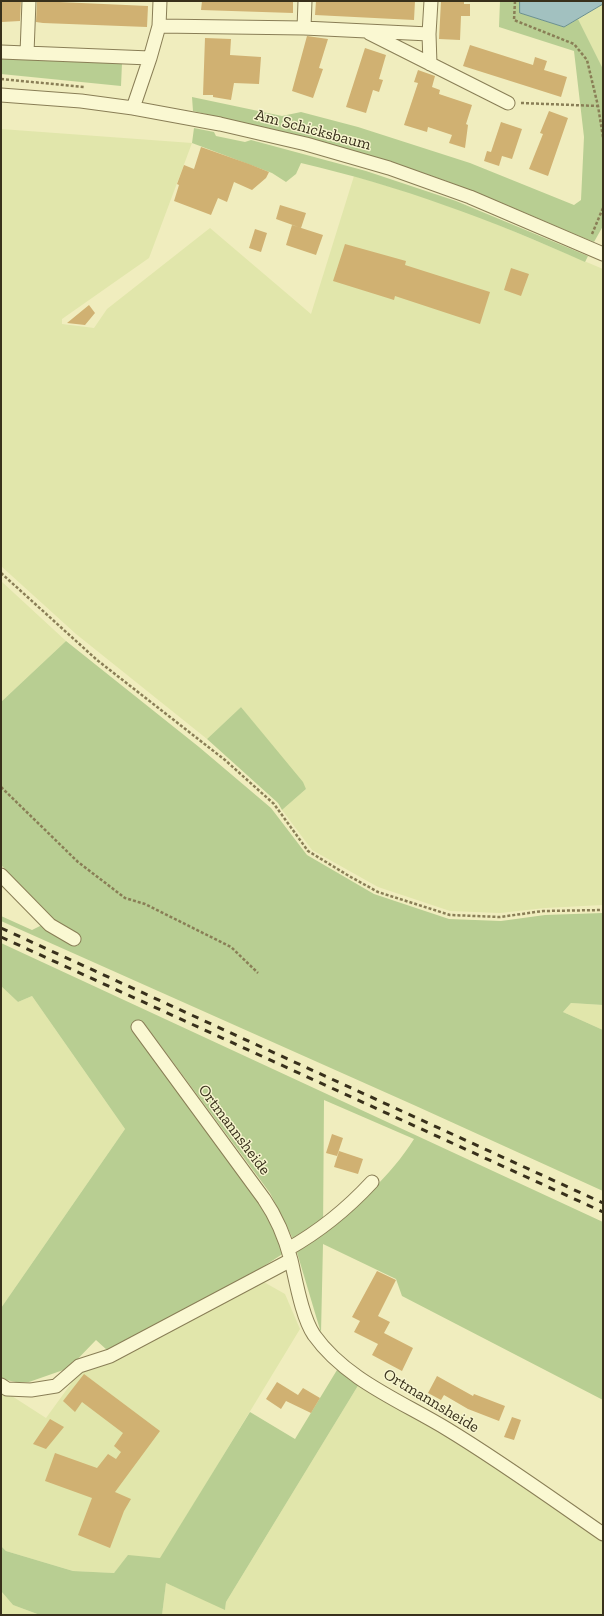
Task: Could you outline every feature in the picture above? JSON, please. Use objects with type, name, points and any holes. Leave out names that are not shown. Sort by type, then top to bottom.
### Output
[{"type":"street","points":[[27,53],[29,1]]},
{"type":"street","points":[[133,108],[159,26],[160,1]]},
{"type":"street","points":[[304,28],[305,1]]},
{"type":"street","points":[[430,1],[430,64]]},
{"type":"street","points":[[159,26],[304,28],[430,34]]},
{"type":"street","points":[[365,31],[508,103]]},
{"type":"street","points":[[1,52],[150,58]]},
{"type":"street","name":"Am Schicksbaum","points":[[1,95],[81,100],[133,108],[236,128],[306,144],[389,168],[470,197],[603,254]]},
{"type":"street","points":[[1,875],[50,925],[74,939]]},
{"type":"street","name":"Ortmannsheide","points":[[138,1027],[264,1199],[276,1218],[289,1254],[300,1299],[313,1334],[330,1354],[346,1368],[448,1429],[603,1534]]},
{"type":"street","points":[[1,1385],[8,1389],[32,1390],[56,1386],[79,1366],[110,1356],[289,1254],[336,1217],[372,1182]]},
{"type":"path","points":[[515,1],[514,20],[574,44],[588,60],[603,137]]},
{"type":"path","points":[[508,103],[598,106]]},
{"type":"path","points":[[592,234],[603,208]]},
{"type":"path","points":[[1,573],[96,660],[202,742],[274,804],[308,851],[378,892],[450,915],[500,917],[543,911],[603,910]]},
{"type":"path","points":[[1,787],[78,862],[125,898],[145,904],[230,947],[258,973]]},
{"type":"green space","points":[[500,1],[520,1],[520,13],[564,27],[578,19],[603,69],[603,226],[594,242],[479,194],[396,164],[329,144],[193,111],[192,97],[282,116],[301,112],[358,127],[470,163],[574,205],[581,200],[584,137],[574,51],[499,27]]},
{"type":"green space","points":[[603,4],[603,69],[578,19]]},
{"type":"green space","points":[[1,58],[122,63],[121,86],[1,74]]},
{"type":"green space","points":[[194,128],[214,132],[216,136],[245,142],[251,140],[366,171],[456,201],[588,256],[585,262],[515,232],[445,205],[338,172],[301,163],[296,174],[286,182],[272,173],[192,143]]},
{"type":"green space","points":[[1,129],[192,143],[149,258],[62,319],[62,324],[94,328],[107,309],[210,228],[311,314],[354,176],[428,198],[475,215],[603,269],[603,905],[545,908],[500,913],[450,911],[378,887],[312,850],[282,810],[306,789],[241,707],[207,739],[76,634],[1,566]]},
{"type":"green space","points":[[1,581],[66,641],[1,702]]},
{"type":"green space","points":[[66,641],[199,747],[271,808],[307,855],[374,894],[449,919],[501,921],[545,915],[603,913],[603,1005],[571,1003],[563,1012],[603,1030],[603,1191],[1,921],[1,916],[32,930],[44,924],[77,946],[81,938],[60,925],[1,865],[1,702]]},
{"type":"green space","points":[[241,707],[303,782],[306,789],[282,810],[278,803],[207,739]]},
{"type":"green space","points":[[1,943],[603,1222],[603,1400],[402,1296],[396,1279],[323,1244],[321,1333],[293,1239],[270,1193],[144,1023],[131,1029],[262,1206],[284,1253],[258,1270],[107,1350],[96,1340],[69,1368],[29,1382],[16,1382],[1,1379],[1,1308],[125,1129],[32,996],[18,1002],[1,986]],"holes":[[[324,1100],[414,1139],[405,1153],[384,1178],[323,1233]]]},
{"type":"green space","points":[[1,986],[18,1002],[32,996],[125,1129],[1,1308]]},
{"type":"green space","points":[[571,1003],[603,1005],[603,1030],[563,1012]]},
{"type":"green space","points":[[262,1281],[285,1294],[300,1329],[161,1558],[129,1556],[114,1573],[73,1571],[6,1551],[1,1546],[1,1389],[46,1418],[78,1374],[103,1365]]},
{"type":"green space","points":[[337,1370],[359,1384],[226,1602],[225,1610],[166,1583],[162,1615],[40,1615],[13,1605],[1,1591],[1,1546],[6,1551],[73,1571],[114,1573],[128,1555],[160,1558],[250,1412],[295,1439]]},
{"type":"green space","points":[[359,1384],[450,1437],[555,1506],[603,1540],[603,1615],[162,1615],[166,1583],[225,1609],[226,1602]]},
{"type":"green space","points":[[1,1591],[13,1605],[40,1615],[1,1615]]},
{"type":"water","points":[[520,1],[603,1],[603,4],[564,27],[520,13]]},
{"type":"building","points":[[21,1],[20,21],[2,22],[1,2]]},
{"type":"building","points":[[37,1],[148,6],[147,27],[36,22]]},
{"type":"building","points":[[202,1],[293,1],[293,13],[201,10]]},
{"type":"building","points":[[316,1],[415,1],[414,20],[315,15]]},
{"type":"building","points":[[441,1],[464,1],[464,4],[470,4],[470,16],[461,16],[460,40],[439,39]]},
{"type":"building","points":[[307,36],[328,39],[319,68],[323,69],[313,98],[292,91]]},
{"type":"building","points":[[205,38],[231,39],[230,55],[261,57],[259,84],[234,83],[231,100],[213,97],[213,95],[203,95]]},
{"type":"building","points":[[470,45],[533,65],[535,57],[547,61],[544,70],[567,77],[561,97],[463,66]]},
{"type":"building","points":[[365,48],[386,55],[379,79],[383,80],[379,92],[373,90],[366,113],[346,107]]},
{"type":"building","points":[[418,70],[435,76],[432,87],[440,90],[439,94],[472,105],[466,124],[468,125],[465,148],[449,143],[452,135],[428,127],[427,132],[404,125],[418,83],[414,82]]},
{"type":"building","points":[[549,111],[568,118],[548,176],[529,169],[543,134],[540,133]]},
{"type":"building","points":[[501,122],[522,129],[512,159],[502,156],[499,166],[484,161],[487,151],[491,152]]},
{"type":"building","points":[[201,147],[269,172],[266,178],[252,190],[234,182],[227,202],[218,198],[211,215],[174,201],[179,185],[177,184],[184,165],[194,169]]},
{"type":"building","points":[[280,205],[306,213],[301,228],[276,219]]},
{"type":"building","points":[[292,225],[323,235],[316,255],[286,245]]},
{"type":"building","points":[[255,229],[267,233],[261,252],[249,248]]},
{"type":"building","points":[[345,244],[406,261],[405,265],[490,292],[480,324],[395,296],[394,300],[333,281]]},
{"type":"building","points":[[511,268],[529,274],[521,296],[504,290]]},
{"type":"building","points":[[89,305],[95,313],[85,325],[67,323]]},
{"type":"building","points":[[332,1134],[343,1138],[337,1156],[326,1153]]},
{"type":"building","points":[[339,1151],[363,1159],[358,1174],[334,1167]]},
{"type":"building","points":[[377,1271],[396,1280],[378,1316],[390,1322],[384,1333],[413,1348],[402,1371],[372,1355],[378,1344],[354,1332],[360,1321],[352,1317]]},
{"type":"building","points":[[84,1374],[160,1431],[115,1492],[131,1499],[124,1511],[110,1548],[78,1535],[92,1498],[45,1481],[55,1453],[97,1468],[108,1454],[116,1459],[121,1452],[114,1446],[123,1433],[82,1402],[75,1412],[63,1401]]},
{"type":"building","points":[[437,1376],[473,1396],[474,1394],[505,1406],[499,1421],[468,1409],[444,1395],[441,1400],[428,1393]]},
{"type":"building","points":[[277,1382],[298,1395],[303,1388],[320,1398],[311,1413],[286,1401],[281,1409],[266,1399]]},
{"type":"building","points":[[512,1417],[521,1420],[514,1440],[504,1437]]},
{"type":"building","points":[[50,1419],[64,1427],[46,1449],[33,1444]]},
{"type":"railway","points":[[1,928],[603,1203]]},
{"type":"railway","points":[[1,937],[603,1212]]}]
